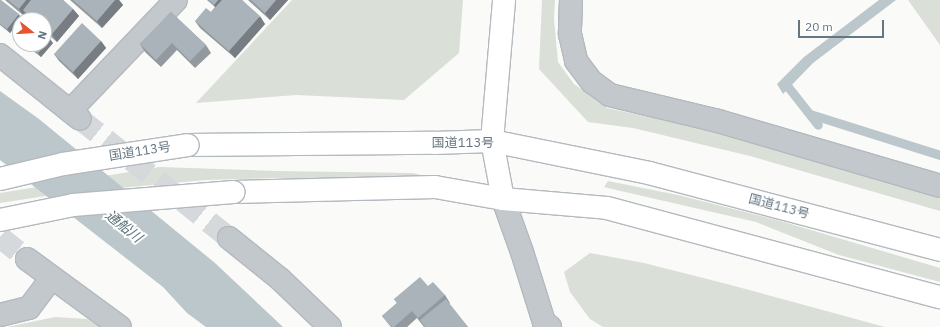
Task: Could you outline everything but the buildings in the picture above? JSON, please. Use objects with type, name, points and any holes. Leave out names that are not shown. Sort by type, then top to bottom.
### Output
[{"type":"main road","points":[[504,0],[492,141],[504,199]]},
{"type":"main road","name":"国道113号","points":[[0,179],[63,164],[188,145],[434,143],[492,141],[649,173],[940,250]]},
{"type":"main road","points":[[0,220],[73,205],[233,192],[435,187],[504,199],[606,208],[940,297]]},
{"type":"street","points":[[0,56],[75,115],[176,0]]},
{"type":"street","points":[[571,0],[570,34],[576,61],[592,82],[610,95],[718,121],[940,186]]},
{"type":"street","points":[[504,199],[544,322],[550,327]]},
{"type":"street","points":[[229,238],[280,279],[330,327]]},
{"type":"street","points":[[27,259],[51,279],[120,327]]},
{"type":"street","points":[[0,315],[29,308],[51,279]]},
{"type":"shaded area","points":[[292,0],[463,0],[459,53],[404,100],[296,95],[196,103]]},
{"type":"shaded area","points":[[542,0],[555,0],[554,19],[558,62],[574,84],[607,108],[695,127],[886,180],[940,199],[940,211],[750,156],[633,128],[588,122],[539,69]]},
{"type":"shaded area","points":[[908,0],[940,0],[940,45]]},
{"type":"shaded area","points":[[160,167],[277,171],[413,173],[421,175],[421,180],[278,178],[206,180],[65,193],[0,203],[0,193]]},
{"type":"shaded area","points":[[608,181],[678,195],[777,220],[940,268],[940,282],[839,255],[756,222],[604,187]]},
{"type":"shaded area","points":[[590,253],[644,263],[885,327],[603,327],[590,319],[570,292],[564,272]]},
{"type":"shaded area","points":[[55,317],[87,319],[100,327],[7,327]]},
{"type":"water","points":[[879,0],[896,0],[813,63],[783,94],[777,84],[804,57]]},
{"type":"water","name":"通船川","points":[[0,91],[39,119],[215,263],[283,327],[206,327],[187,313],[163,287],[0,160]]},
{"type":"waterway","points":[[789,79],[785,83],[818,125]]},
{"type":"waterway","points":[[810,114],[940,155]]},
{"type":"tunnel","points":[[80,119],[229,238]]},
{"type":"tunnel","points":[[0,237],[27,259]]}]
